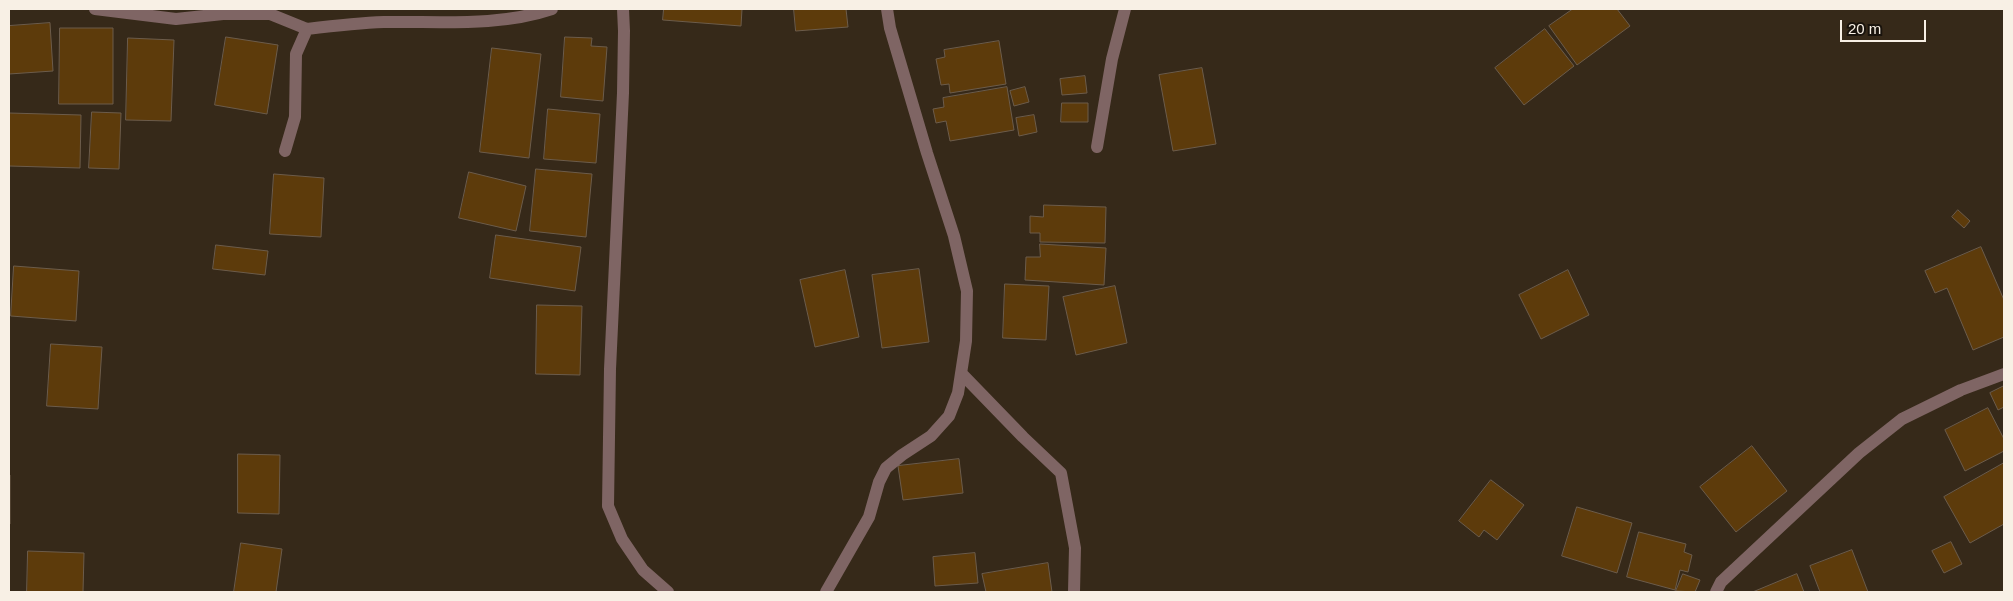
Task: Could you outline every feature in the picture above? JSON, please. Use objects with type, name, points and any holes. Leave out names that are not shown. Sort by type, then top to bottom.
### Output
[{"type":"street","points":[[95,9],[176,19],[223,14],[270,14],[307,29],[382,22],[468,22],[534,15],[552,9]]},
{"type":"street","points":[[623,9],[622,93],[610,369],[608,506],[622,539],[643,570],[668,592]]},
{"type":"street","points":[[826,592],[868,517],[879,482],[886,468],[931,436],[949,416],[958,393],[966,341],[967,291],[954,236],[890,28],[887,9]]},
{"type":"street","points":[[1097,147],[1112,59],[1125,9]]},
{"type":"street","points":[[286,151],[295,117],[296,54],[307,29]]},
{"type":"street","points":[[961,373],[1023,438],[1061,473],[1076,548],[1074,592]]},
{"type":"street","points":[[1716,592],[1721,582],[1858,453],[1902,419],[1961,390],[2004,374]]},
{"type":"building","points":[[664,9],[742,9],[741,26],[663,20]]},
{"type":"building","points":[[794,9],[846,9],[848,27],[796,31]]},
{"type":"building","points":[[1573,9],[1617,9],[1630,26],[1577,65],[1549,26]]},
{"type":"building","points":[[50,23],[53,71],[9,74],[9,26]]},
{"type":"building","points":[[60,28],[113,28],[113,104],[59,104]]},
{"type":"building","points":[[1545,29],[1574,66],[1524,105],[1495,68]]},
{"type":"building","points":[[226,37],[278,45],[267,114],[215,105]]},
{"type":"building","points":[[565,37],[592,38],[591,46],[607,47],[603,101],[561,97]]},
{"type":"building","points":[[128,38],[174,40],[171,121],[126,120]]},
{"type":"building","points":[[999,41],[1006,84],[950,93],[949,84],[941,85],[936,59],[945,57],[944,50]]},
{"type":"building","points":[[492,48],[541,54],[529,158],[480,152]]},
{"type":"building","points":[[1202,68],[1216,144],[1173,151],[1159,75]]},
{"type":"building","points":[[1085,76],[1087,93],[1062,95],[1060,79]]},
{"type":"building","points":[[1007,87],[1014,130],[950,141],[946,121],[936,123],[933,109],[944,107],[943,98]]},
{"type":"building","points":[[1025,87],[1029,102],[1014,106],[1010,91]]},
{"type":"building","points":[[1062,103],[1088,103],[1088,122],[1061,122]]},
{"type":"building","points":[[548,109],[600,114],[596,163],[544,159]]},
{"type":"building","points":[[92,112],[121,113],[119,169],[89,168]]},
{"type":"building","points":[[9,113],[81,115],[80,168],[9,166]]},
{"type":"building","points":[[1034,115],[1037,132],[1019,136],[1016,118]]},
{"type":"building","points":[[536,169],[592,174],[586,237],[530,231]]},
{"type":"building","points":[[469,172],[526,186],[516,231],[459,218]]},
{"type":"building","points":[[274,174],[324,178],[321,237],[270,234]]},
{"type":"building","points":[[1044,205],[1106,207],[1105,243],[1040,242],[1040,233],[1030,233],[1030,216],[1043,217]]},
{"type":"building","points":[[1958,210],[1970,221],[1964,228],[1952,217]]},
{"type":"building","points":[[496,235],[581,247],[575,291],[490,278]]},
{"type":"building","points":[[1040,244],[1106,248],[1104,285],[1025,280],[1026,257],[1040,257]]},
{"type":"building","points":[[216,245],[268,251],[265,275],[213,269]]},
{"type":"building","points":[[1981,247],[2004,300],[2004,337],[1973,350],[1947,288],[1935,293],[1925,271]]},
{"type":"building","points":[[14,266],[79,271],[76,321],[11,316]]},
{"type":"building","points":[[919,269],[929,342],[882,348],[872,275]]},
{"type":"building","points":[[845,270],[859,337],[815,347],[800,280]]},
{"type":"building","points":[[1568,270],[1589,315],[1541,339],[1519,295]]},
{"type":"building","points":[[1005,284],[1049,286],[1046,340],[1003,338]]},
{"type":"building","points":[[1115,286],[1127,343],[1076,355],[1063,297]]},
{"type":"building","points":[[537,305],[582,306],[580,375],[536,374]]},
{"type":"building","points":[[51,344],[102,347],[98,409],[47,406]]},
{"type":"building","points":[[2004,386],[2004,407],[1998,410],[1990,393]]},
{"type":"building","points":[[1988,408],[2004,439],[2004,451],[1965,471],[1945,430]]},
{"type":"building","points":[[1752,446],[1787,491],[1736,532],[1700,487]]},
{"type":"building","points":[[238,454],[280,455],[279,514],[238,513]]},
{"type":"building","points":[[959,459],[963,493],[903,500],[898,466]]},
{"type":"building","points":[[2004,463],[2004,524],[1970,543],[1944,497]]},
{"type":"building","points":[[10,475],[10,524],[9,524]]},
{"type":"building","points":[[1491,480],[1524,505],[1497,540],[1484,530],[1479,537],[1459,521]]},
{"type":"building","points":[[1577,507],[1632,523],[1617,573],[1562,556]]},
{"type":"building","points":[[1639,532],[1686,544],[1684,552],[1692,555],[1688,572],[1680,570],[1675,590],[1627,577]]},
{"type":"building","points":[[1951,542],[1962,564],[1944,573],[1932,551]]},
{"type":"building","points":[[241,543],[282,549],[276,592],[234,592]]},
{"type":"building","points":[[1852,550],[1868,592],[1820,592],[1810,566]]},
{"type":"building","points":[[28,551],[84,553],[83,592],[27,592]]},
{"type":"building","points":[[975,553],[978,583],[935,586],[933,557]]},
{"type":"building","points":[[1048,563],[1052,592],[986,592],[982,574]]},
{"type":"building","points":[[1683,574],[1700,580],[1695,592],[1676,591]]},
{"type":"building","points":[[1797,574],[1804,592],[1753,592]]}]
